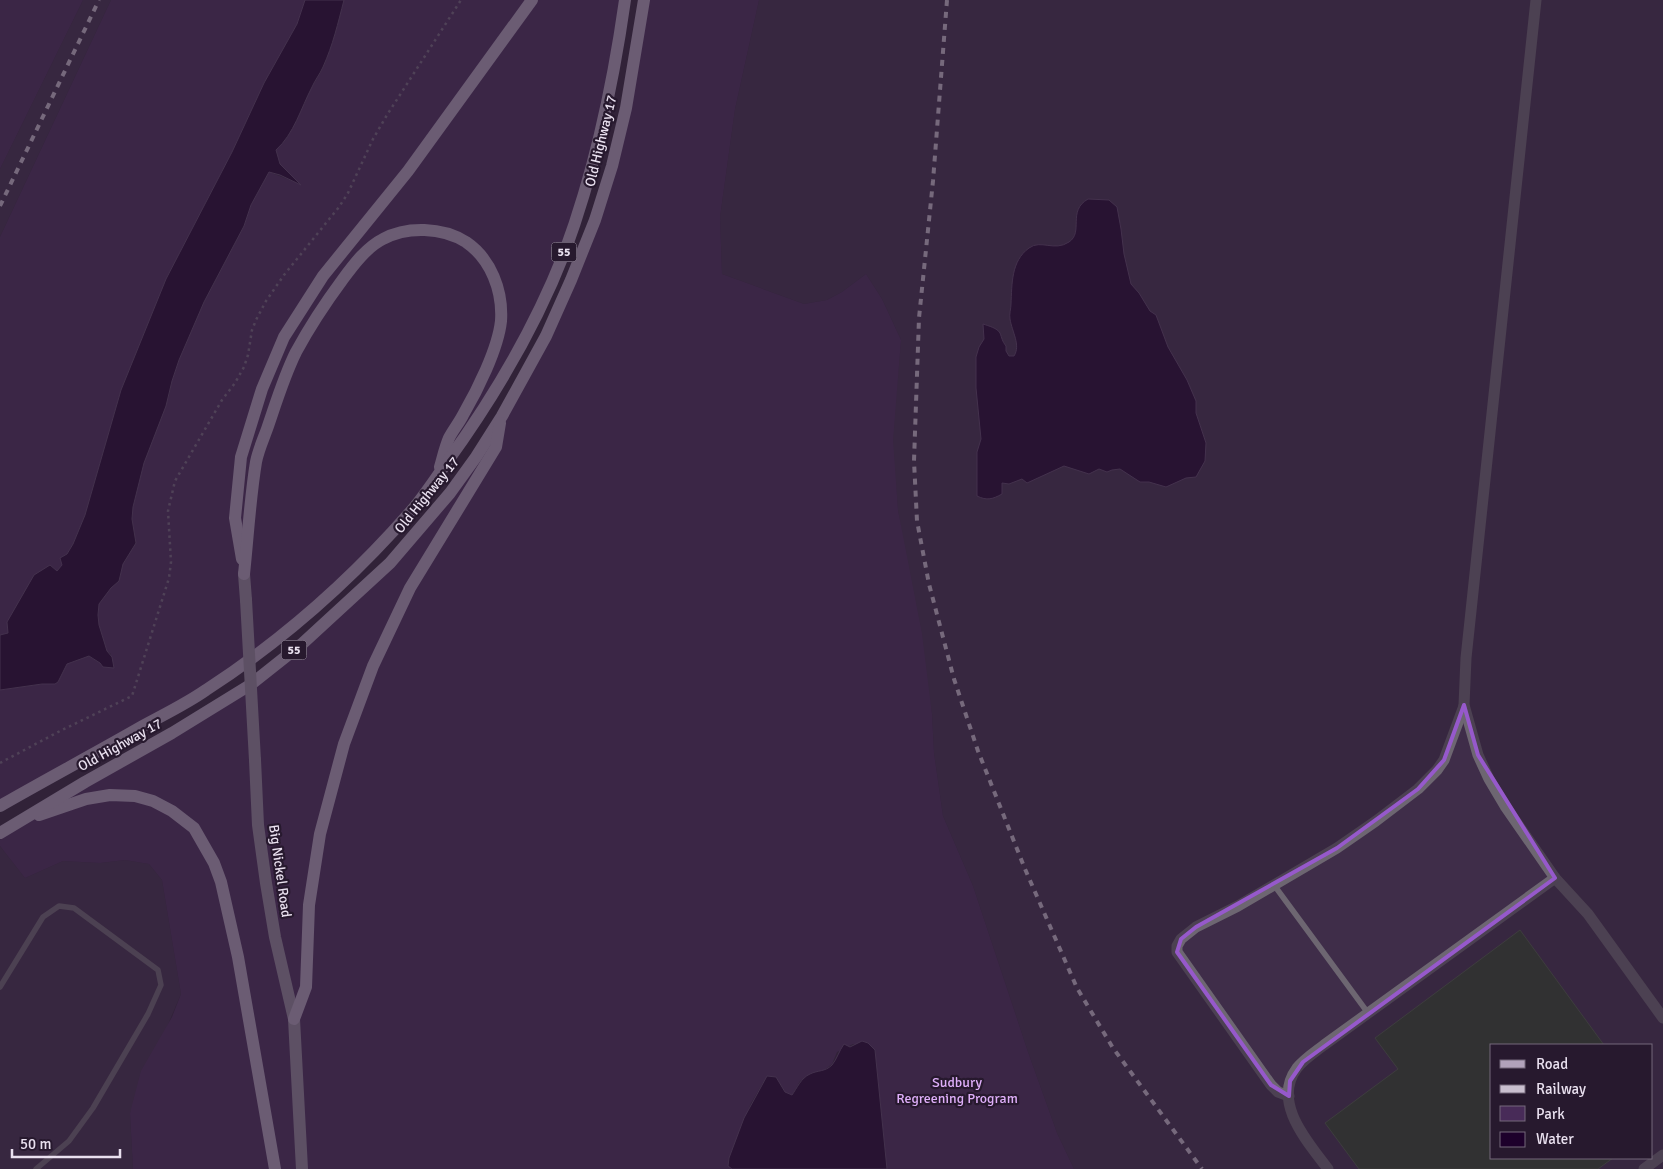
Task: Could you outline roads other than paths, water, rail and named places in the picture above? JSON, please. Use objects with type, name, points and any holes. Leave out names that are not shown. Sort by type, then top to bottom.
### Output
[{"type":"main road","points":[[244,574],[235,518],[241,457],[262,389],[284,336],[323,276],[408,171],[532,0]]},
{"type":"main road","name":"Old Highway 17","points":[[0,806],[204,692],[270,645],[327,597],[414,508],[474,425],[519,350],[564,252],[592,165],[606,110],[624,0]]},
{"type":"main road","name":"Old Highway 17","points":[[0,833],[250,685],[303,643],[390,563],[450,493],[502,416],[546,336],[595,220],[612,166],[626,108],[644,0]]},
{"type":"main road","points":[[244,574],[256,460],[296,352],[324,303],[358,261],[382,239],[398,232],[414,229],[446,234],[467,243],[479,254],[494,277],[500,291],[501,323],[491,358],[475,392],[449,437],[437,477]]},
{"type":"main road","points":[[294,1019],[306,987],[309,905],[320,834],[344,744],[366,682],[388,632],[410,588],[496,447],[502,416]]},
{"type":"main road","name":"Big Nickel Road","points":[[244,574],[258,825],[275,938],[294,1019],[302,1169]]},
{"type":"main road","points":[[27,817],[45,814],[86,799],[110,795],[134,796],[153,801],[172,811],[194,828],[214,863],[223,890],[238,957],[276,1169]]},
{"type":"street","points":[[1289,1096],[1278,1092],[1271,1085],[1177,952],[1177,946],[1181,939],[1196,927],[1274,885],[1336,848],[1376,821],[1418,789],[1444,760],[1464,705],[1467,648],[1536,0]]},
{"type":"street","points":[[1464,705],[1478,755],[1505,806],[1555,878],[1588,914],[1663,1018]]},
{"type":"street","points":[[1328,1169],[1298,1128],[1290,1111],[1290,1080],[1296,1069],[1302,1062],[1368,1013],[1555,878]]},
{"type":"street","points":[[1644,1169],[1663,1155]]},
{"type":"lane","points":[[1274,885],[1368,1013]]},
{"type":"lane","points":[[0,987],[43,917],[59,906],[74,908],[158,970],[161,984],[148,1014],[93,1108],[70,1141],[36,1169]]},
{"type":"water","points":[[305,0],[344,0],[323,67],[292,129],[276,150],[280,164],[301,185],[269,172],[251,205],[244,226],[204,302],[179,360],[166,406],[144,463],[133,507],[132,519],[136,543],[123,564],[119,581],[99,604],[99,625],[107,651],[112,657],[114,668],[103,667],[89,656],[67,664],[58,682],[55,684],[0,690],[0,635],[8,633],[7,622],[34,575],[50,565],[57,571],[62,565],[60,558],[67,554],[73,544],[85,515],[121,390],[166,279],[232,152],[264,83],[297,24]]},
{"type":"water","points":[[1088,199],[1109,200],[1117,207],[1124,254],[1131,284],[1150,311],[1156,315],[1168,347],[1187,380],[1196,401],[1196,413],[1206,443],[1205,461],[1196,477],[1186,478],[1166,487],[1149,482],[1140,482],[1120,469],[1107,472],[1099,469],[1089,474],[1064,466],[1027,483],[1022,479],[1009,484],[1002,483],[1002,494],[990,499],[981,498],[977,496],[977,452],[981,439],[976,388],[976,357],[984,339],[983,324],[999,331],[1009,356],[1014,356],[1017,347],[1010,315],[1012,281],[1019,259],[1023,253],[1034,246],[1058,246],[1069,242],[1075,233],[1078,209]]},
{"type":"water","points":[[862,1041],[868,1043],[875,1050],[887,1169],[732,1169],[728,1166],[729,1158],[744,1118],[767,1076],[776,1077],[785,1092],[792,1095],[807,1076],[827,1069],[832,1065],[844,1044],[850,1047]]},
{"type":"railway","points":[[0,206],[99,0]]},
{"type":"railway","points":[[947,0],[933,181],[919,318],[914,461],[917,521],[929,584],[954,679],[978,751],[1025,869],[1077,988],[1113,1048],[1202,1169]]},
{"type":"park label","name":"Sudbury Regreening Program","points":[[957,1090]]}]
